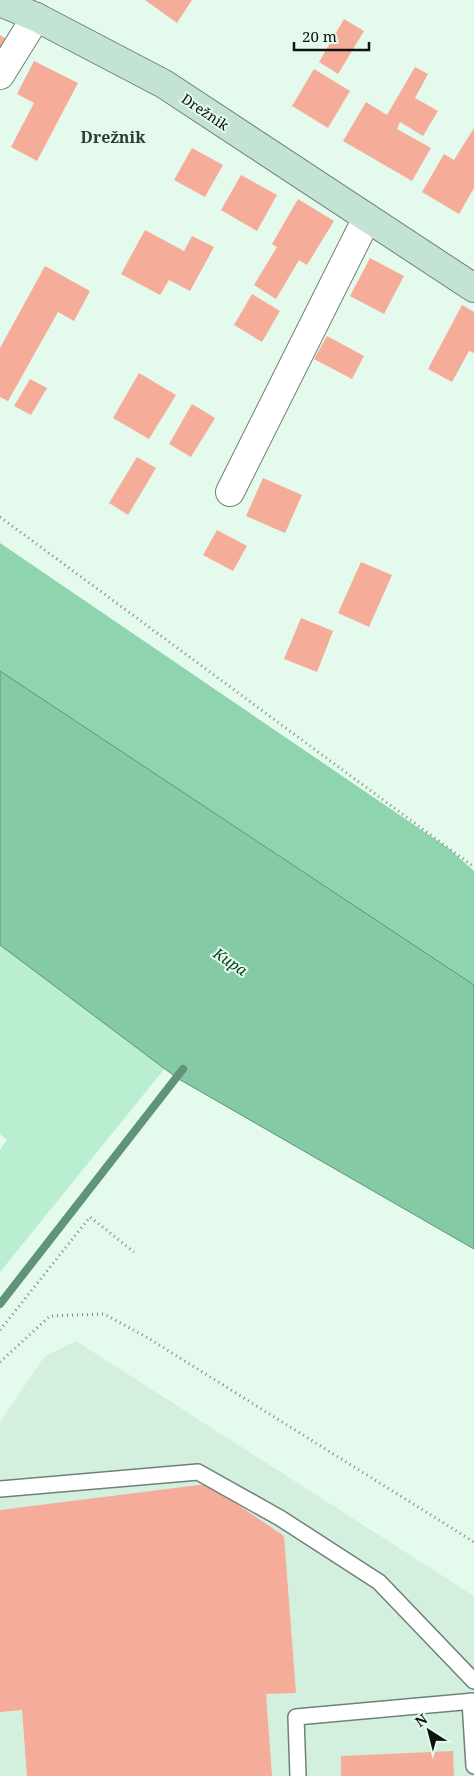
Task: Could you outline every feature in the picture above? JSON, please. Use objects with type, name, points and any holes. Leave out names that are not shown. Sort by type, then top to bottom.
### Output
[{"type":"street","name":"Drežnik","points":[[0,2],[36,17],[164,84],[474,288]]},
{"type":"street","points":[[0,75],[36,17]]},
{"type":"street","points":[[230,492],[367,218]]},
{"type":"lane","points":[[0,1488],[198,1472],[280,1518],[379,1582],[474,1681]]},
{"type":"lane","points":[[298,1776],[296,1717],[472,1701],[474,1766]]},
{"type":"path","points":[[0,517],[474,867]]},
{"type":"path","points":[[0,1330],[90,1217],[134,1252]]},
{"type":"path","points":[[0,1362],[50,1316],[104,1314],[148,1338],[474,1542]]},
{"type":"shaded area","points":[[0,543],[448,848],[474,871],[474,985],[0,671]]},
{"type":"shaded area","points":[[0,945],[165,1068],[0,1272],[0,1150],[7,1140],[0,1134]]},
{"type":"shaded area","points":[[76,1341],[474,1596],[474,1776],[0,1776],[0,1422],[44,1357]]},
{"type":"water","name":"Kupa","points":[[0,671],[474,985],[474,1249],[177,1078],[0,945]]},
{"type":"building","points":[[145,0],[192,0],[177,23]]},
{"type":"building","points":[[344,19],[364,31],[338,74],[319,62]]},
{"type":"building","points":[[0,35],[6,39],[0,49]]},
{"type":"building","points":[[34,61],[78,83],[37,161],[11,147],[34,103],[17,94]]},
{"type":"building","points":[[415,67],[428,74],[415,98],[438,111],[423,136],[400,122],[397,129],[431,148],[412,181],[343,141],[366,102],[387,115]]},
{"type":"building","points":[[314,69],[350,91],[328,128],[292,106]]},
{"type":"building","points":[[474,128],[474,188],[459,214],[422,192],[444,154],[454,160]]},
{"type":"building","points":[[192,148],[223,165],[205,197],[174,180]]},
{"type":"building","points":[[241,175],[277,195],[257,231],[221,210]]},
{"type":"building","points":[[298,199],[334,221],[307,265],[299,260],[276,299],[254,285],[277,247],[272,244]]},
{"type":"building","points":[[145,230],[184,251],[192,236],[214,247],[190,291],[169,280],[160,295],[121,274]]},
{"type":"building","points":[[370,258],[404,276],[384,314],[350,296]]},
{"type":"building","points":[[45,266],[90,291],[74,321],[58,312],[8,401],[0,397],[0,348]]},
{"type":"building","points":[[252,294],[280,311],[262,342],[234,325]]},
{"type":"building","points":[[462,305],[474,312],[474,353],[469,351],[452,382],[428,369]]},
{"type":"building","points":[[327,336],[364,356],[352,379],[314,359]]},
{"type":"building","points":[[139,373],[176,395],[149,439],[113,418]]},
{"type":"building","points":[[30,379],[47,388],[31,415],[14,406]]},
{"type":"building","points":[[192,404],[215,418],[191,457],[169,444]]},
{"type":"building","points":[[137,457],[156,468],[128,515],[109,503]]},
{"type":"building","points":[[263,478],[302,495],[285,533],[246,516]]},
{"type":"building","points":[[217,530],[247,546],[233,571],[203,555]]},
{"type":"building","points":[[361,562],[392,575],[369,627],[338,613]]},
{"type":"building","points":[[301,618],[333,631],[317,672],[284,659]]},
{"type":"building","points":[[207,1484],[284,1536],[296,1693],[266,1694],[272,1776],[27,1776],[22,1710],[0,1712],[0,1510]]},
{"type":"building","points":[[453,1751],[454,1776],[341,1776],[341,1756]]},
{"type":"waterway","points":[[0,1304],[183,1069]]},
{"type":"district","name":"Drežnik","points":[[113,137]]}]
